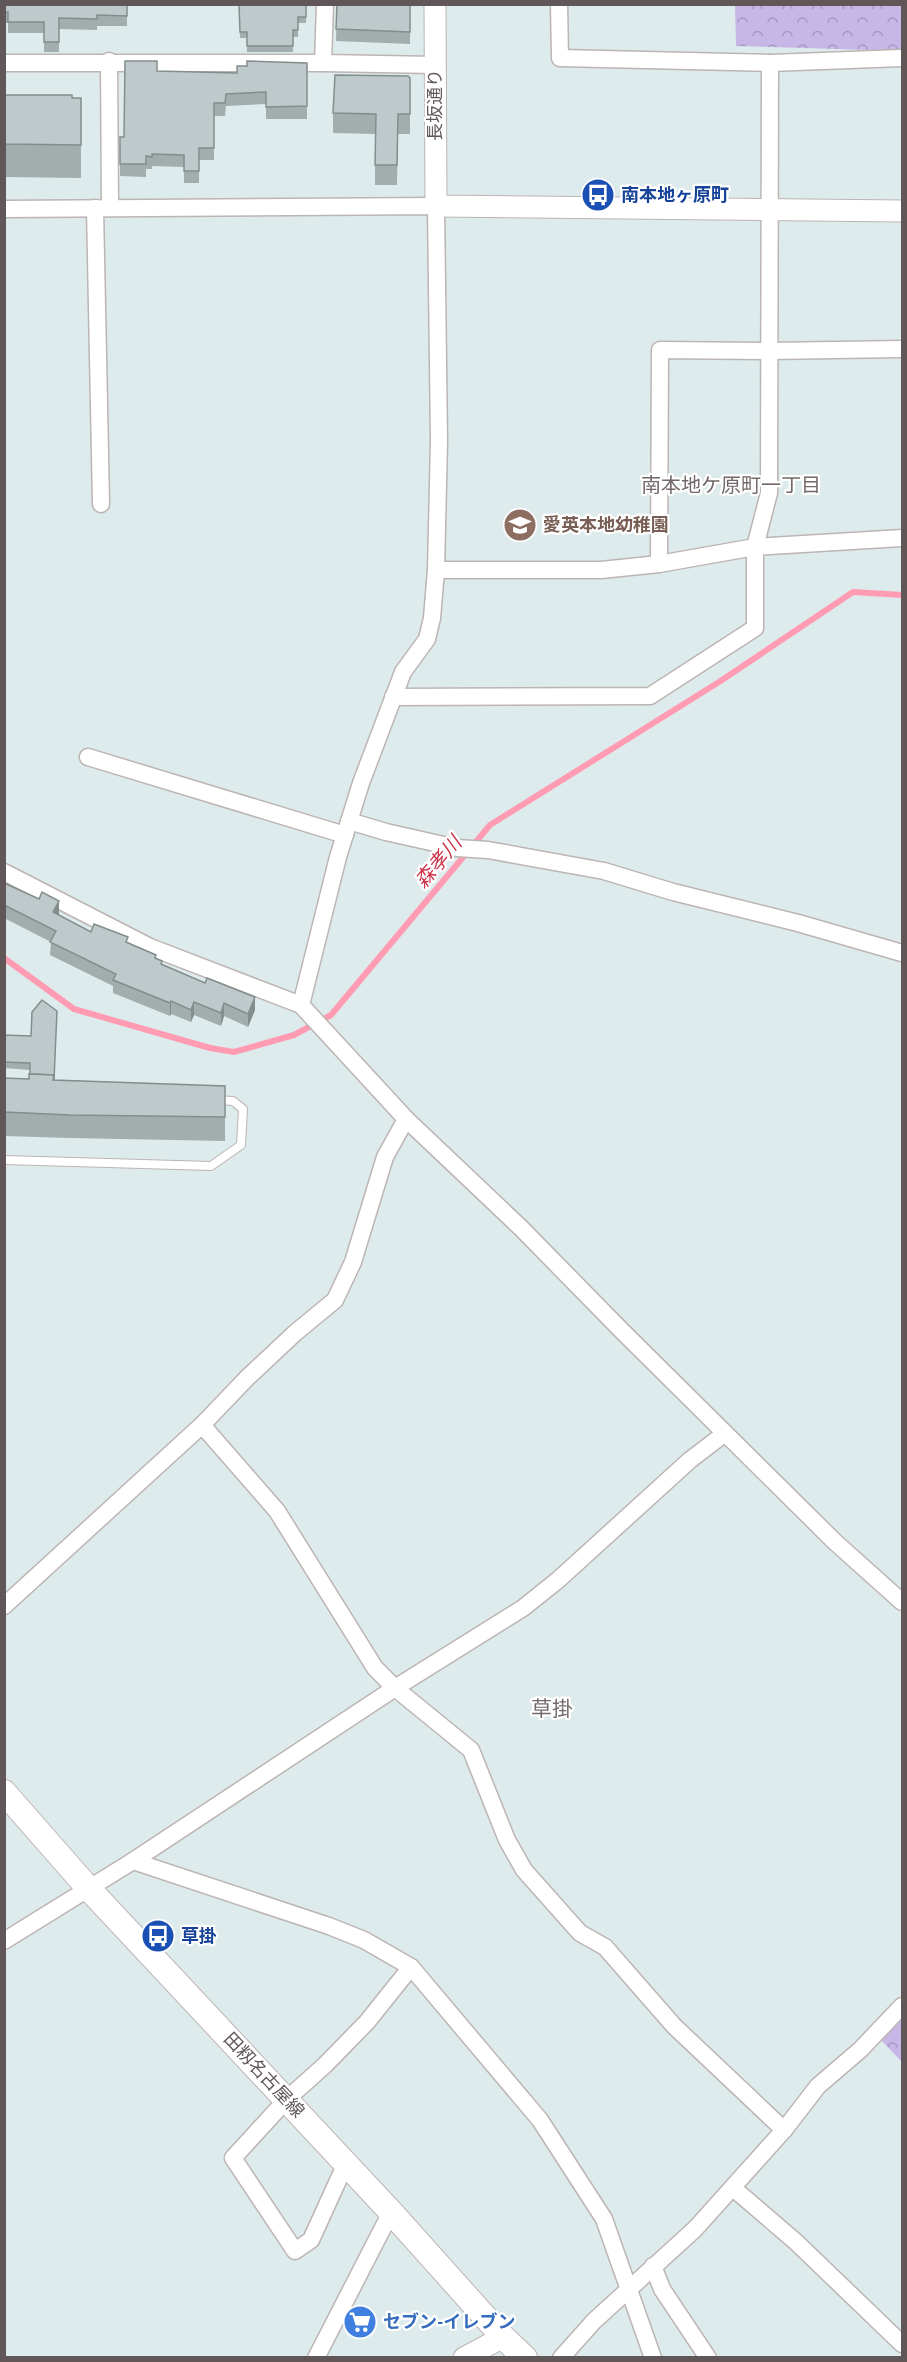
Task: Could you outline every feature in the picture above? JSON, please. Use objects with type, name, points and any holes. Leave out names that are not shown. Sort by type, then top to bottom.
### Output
[{"type":"main road","name":"田籾名古屋線","points":[[4,1791],[89,1889],[287,2099],[503,2337],[525,2358]]},
{"type":"street","points":[[323,63],[325,4]]},
{"type":"street","name":"長坂通り","points":[[435,4],[436,207]]},
{"type":"street","points":[[559,4],[560,58],[771,63],[903,58]]},
{"type":"street","points":[[101,504],[103,208],[109,61]]},
{"type":"street","points":[[4,63],[109,61],[435,65]]},
{"type":"street","points":[[393,698],[650,696],[755,628],[755,547],[769,493],[771,63]]},
{"type":"street","points":[[305,1009],[347,828],[361,783],[404,672],[427,639],[432,618],[436,570],[439,441],[436,207]]},
{"type":"street","points":[[4,209],[436,207],[903,212]]},
{"type":"street","points":[[659,564],[660,351],[903,349]]},
{"type":"street","points":[[436,570],[601,570],[659,564],[755,547],[903,538]]},
{"type":"street","points":[[88,757],[347,828],[386,832],[457,848],[488,850],[604,871],[673,892],[798,923],[903,953]]},
{"type":"street","points":[[4,872],[150,946],[305,1009],[406,1119],[521,1228],[724,1434],[835,1542],[903,1602]]},
{"type":"street","points":[[4,1606],[202,1425],[247,1378],[335,1300],[353,1262],[385,1157],[406,1119]]},
{"type":"street","points":[[202,1425],[277,1511],[375,1668],[395,1688],[471,1750],[507,1840],[524,1870],[580,1934],[605,1947],[674,2026],[784,2130]]},
{"type":"street","points":[[4,1941],[133,1861],[395,1688],[523,1608],[558,1580],[690,1460],[724,1434]]},
{"type":"street","points":[[133,1861],[329,1926],[364,1940],[411,1967],[540,2120],[604,2219],[627,2290],[653,2358]]},
{"type":"street","points":[[346,2163],[311,2240],[295,2251],[233,2158],[287,2099],[325,2065],[367,2022],[411,1967]]},
{"type":"street","points":[[561,2358],[594,2321],[696,2229],[784,2130],[818,2086],[860,2050],[903,2006]]},
{"type":"street","points":[[733,2188],[796,2242],[903,2344]]},
{"type":"street","points":[[316,2358],[391,2212]]},
{"type":"street","points":[[653,2266],[662,2289],[708,2358]]},
{"type":"street","points":[[464,2358],[503,2337]]},
{"type":"lane","points":[[4,1160],[211,1166],[241,1145],[243,1110],[232,1101],[210,1100]]},
{"type":"green space","points":[[735,5],[902,5],[902,51],[736,46]]},
{"type":"green space","points":[[902,2015],[902,2062],[880,2039]]},
{"type":"building","points":[[4,4],[127,4],[127,16],[97,15],[97,19],[59,18],[59,42],[44,42],[44,22],[8,22],[8,12],[4,12]]},
{"type":"building","points":[[239,4],[306,4],[306,17],[298,17],[298,30],[293,30],[293,46],[247,46],[247,32],[240,32]]},
{"type":"building","points":[[337,4],[410,4],[410,32],[336,29]]},
{"type":"building","points":[[125,61],[157,61],[157,71],[237,73],[237,66],[247,66],[247,61],[307,63],[307,106],[266,107],[266,92],[226,94],[225,103],[214,103],[214,148],[199,148],[199,171],[184,171],[184,155],[152,154],[152,157],[146,156],[146,164],[120,164],[120,137],[124,137]]},
{"type":"building","points":[[335,75],[408,76],[410,78],[410,114],[398,114],[397,165],[375,165],[376,114],[333,113]]},
{"type":"building","points":[[4,95],[72,95],[72,98],[81,98],[81,145],[4,144]]},
{"type":"building","points":[[4,883],[39,899],[42,892],[59,901],[53,912],[91,932],[94,924],[128,937],[126,942],[156,955],[155,958],[162,961],[161,964],[205,983],[207,978],[255,997],[248,1014],[224,1003],[221,1013],[194,1002],[191,1010],[113,980],[116,974],[50,942],[56,931],[4,905]]},
{"type":"building","points":[[42,1000],[57,1011],[54,1080],[54,1075],[30,1074],[30,1063],[4,1062],[4,1035],[31,1036],[32,1012]]},
{"type":"building","points":[[29,1074],[54,1075],[53,1080],[225,1086],[225,1117],[4,1112],[4,1078],[29,1079]]},
{"type":"waterway","name":"森孝川","points":[[4,958],[74,1009],[210,1048],[234,1052],[294,1035],[331,1015],[490,825],[719,682],[853,592],[902,595]]},
{"type":"place","name":"南本地ヶ原町","points":[[598,195]]},
{"type":"place","name":"愛英本地幼稚園","points":[[520,525]]},
{"type":"place","name":"草掛","points":[[158,1936]]},
{"type":"place","name":"セブン-イレブン","points":[[360,2322]]},
{"type":"district","name":"南本地ケ原町一丁目","points":[[731,485]]},
{"type":"district","name":"草掛","points":[[552,1709]]}]
